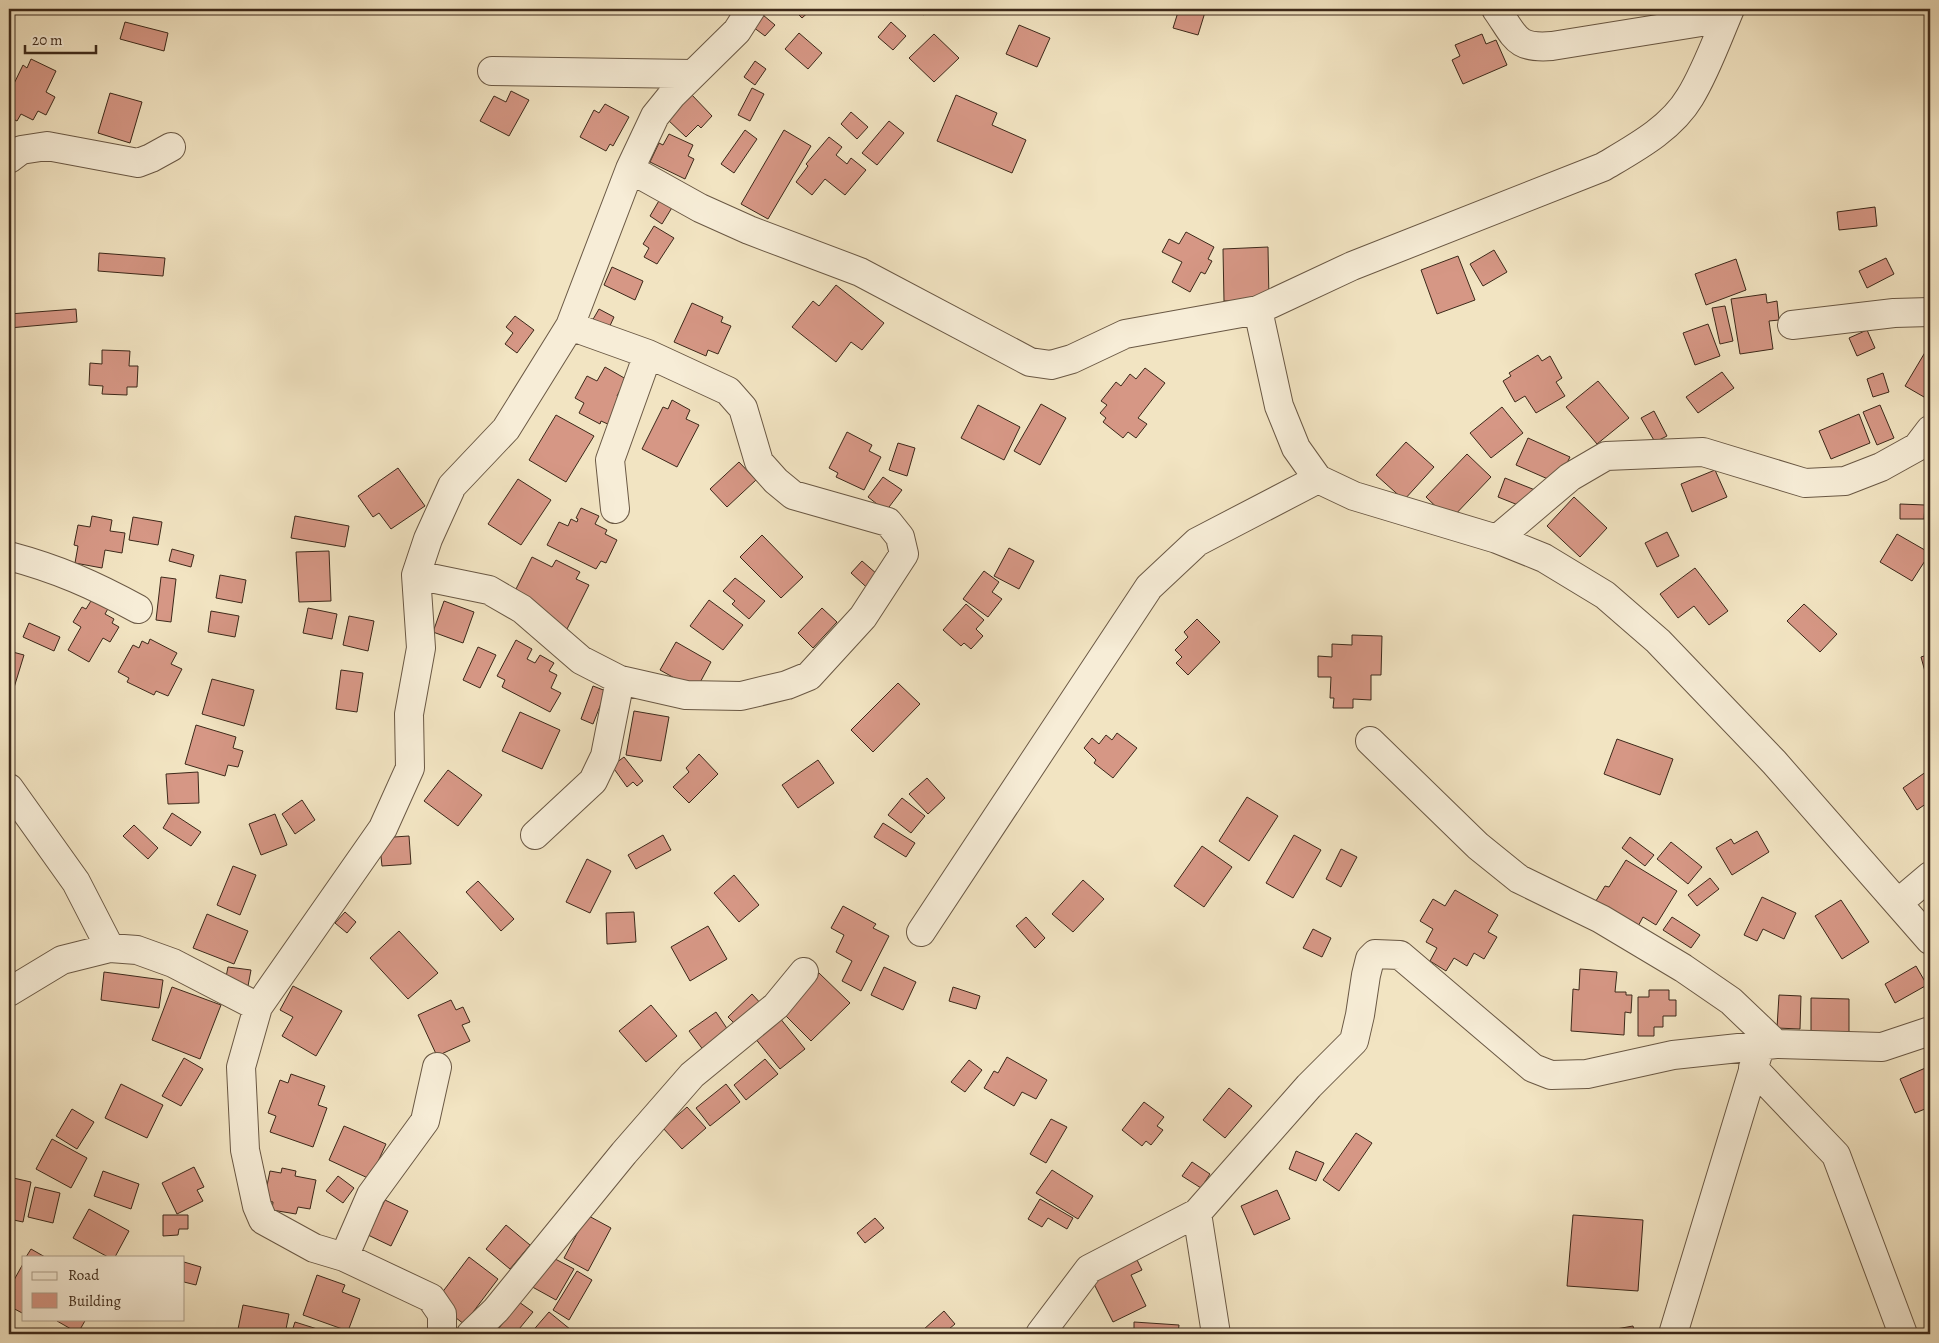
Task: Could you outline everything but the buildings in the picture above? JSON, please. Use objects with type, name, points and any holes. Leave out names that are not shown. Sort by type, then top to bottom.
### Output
[{"type":"street","points":[[442,1334],[442,1314],[431,1298],[344,1257],[314,1248],[263,1220],[257,1206],[245,1150],[241,1067],[258,1007],[383,828],[410,768],[408,714],[421,648],[416,575],[428,539],[452,486],[506,429],[570,326],[630,169],[655,116],[692,74],[737,31],[750,9]]},
{"type":"street","points":[[1496,9],[1518,41],[1532,48],[1552,46],[1728,13]]},
{"type":"street","points":[[630,169],[700,208],[740,226],[860,272],[1030,362],[1051,365],[1072,359],[1125,334],[1258,310],[1352,266],[1603,167],[1637,147],[1666,126],[1690,98],[1728,13]]},
{"type":"street","points":[[492,71],[692,74]]},
{"type":"street","points":[[9,159],[21,150],[46,146],[138,163],[171,147]]},
{"type":"street","points":[[1258,310],[1279,406],[1296,448],[1318,479],[1354,496],[1498,539],[1544,558],[1605,595],[1658,641],[1774,762],[1930,940]]},
{"type":"street","points":[[1792,325],[1894,313],[1930,312]]},
{"type":"street","points":[[416,575],[489,590],[522,609],[580,660],[620,680],[686,695],[741,696],[787,685],[809,676],[863,617],[904,554],[900,537],[888,522],[793,495],[760,462],[744,408],[728,391],[648,354],[570,326]]},
{"type":"street","points":[[615,509],[610,460],[648,354]]},
{"type":"street","points":[[1498,539],[1570,477],[1606,456],[1703,452],[1805,483],[1845,481],[1881,467],[1917,447],[1930,430]]},
{"type":"street","points":[[921,932],[1149,588],[1197,542],[1318,479]]},
{"type":"street","points":[[9,556],[88,582],[138,609]]},
{"type":"street","points":[[535,835],[593,781],[605,756],[620,680]]},
{"type":"street","points":[[1370,741],[1478,846],[1519,879],[1602,919],[1683,968],[1731,1001],[1763,1053],[1836,1155],[1903,1334]]},
{"type":"street","points":[[9,788],[76,882],[110,948]]},
{"type":"street","points":[[1898,903],[1930,876]]},
{"type":"street","points":[[9,992],[62,960],[110,948],[137,950],[173,963],[258,1007]]},
{"type":"street","points":[[1040,1334],[1089,1269],[1197,1213],[1309,1086],[1354,1041],[1366,975],[1370,959],[1375,954],[1400,955],[1533,1068],[1551,1075],[1587,1074],[1674,1055],[1882,1047],[1930,1031]]},
{"type":"street","points":[[471,1334],[496,1310],[624,1153],[692,1075],[776,1006],[804,972]]},
{"type":"street","points":[[1673,1334],[1763,1053]]},
{"type":"street","points":[[344,1257],[372,1195],[425,1121],[437,1067]]},
{"type":"street","points":[[1197,1213],[1216,1334]]}]
